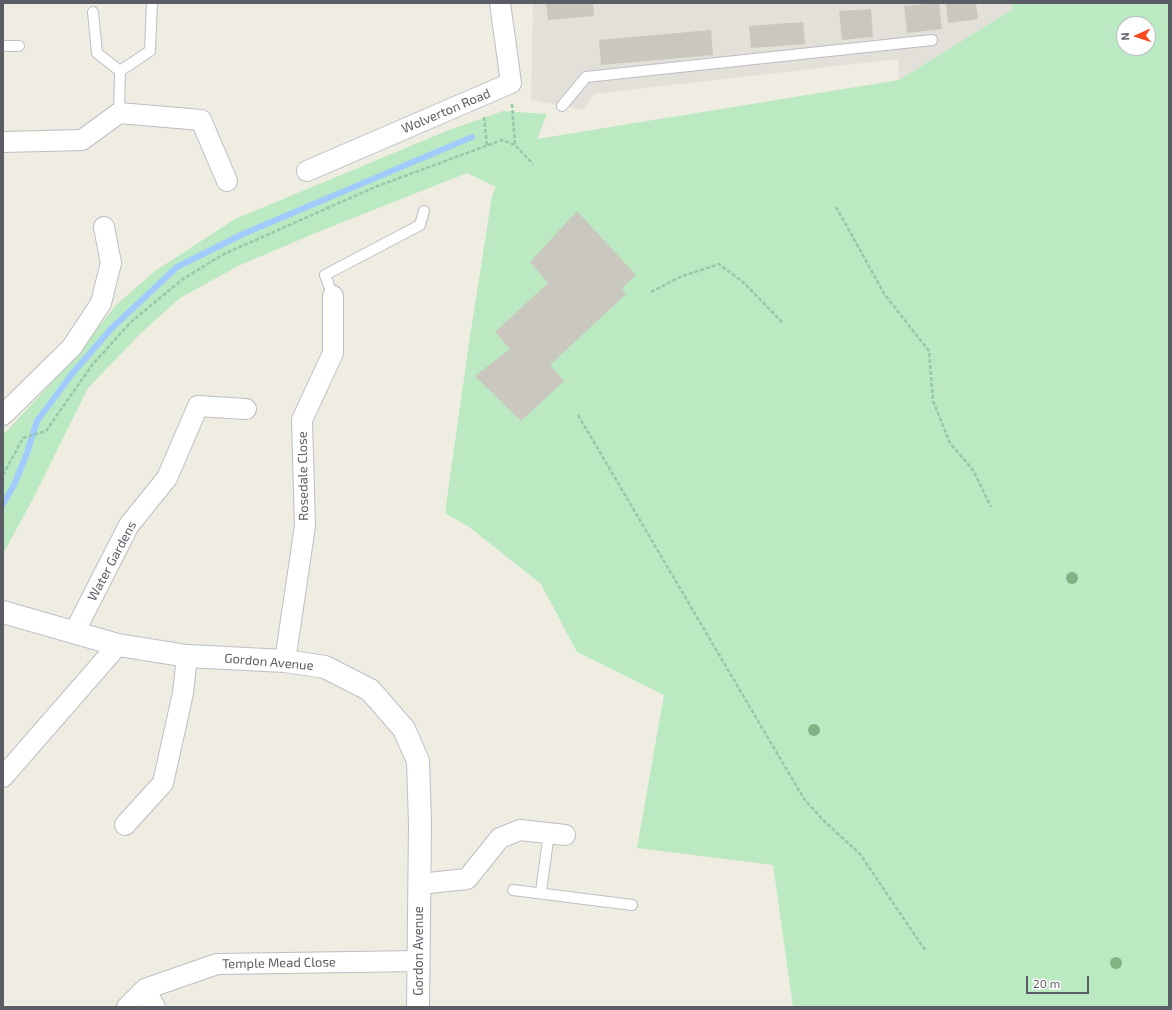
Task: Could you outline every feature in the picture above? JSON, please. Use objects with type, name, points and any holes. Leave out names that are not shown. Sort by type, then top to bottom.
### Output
[{"type":"street","points":[[500,3],[511,83]]},
{"type":"street","name":"Wolverton Road","points":[[307,171],[511,83]]},
{"type":"street","points":[[3,142],[82,140],[119,113],[201,120],[227,181]]},
{"type":"street","points":[[3,415],[72,347],[102,303],[111,264],[104,227]]},
{"type":"street","name":"Rosedale Close","points":[[285,661],[305,526],[302,420],[333,353],[333,296]]},
{"type":"street","name":"Water Gardens","points":[[74,633],[129,525],[167,478],[198,406],[246,409]]},
{"type":"street","name":"Gordon Avenue","points":[[3,612],[118,645],[187,656],[285,661],[325,667],[370,690],[404,729],[418,762],[418,1007]]},
{"type":"street","points":[[3,777],[118,645]]},
{"type":"street","points":[[125,825],[163,783],[184,692],[187,656]]},
{"type":"street","points":[[419,884],[467,878],[500,838],[520,830],[557,834]]},
{"type":"street","name":"Temple Mead Close","points":[[127,1007],[145,989],[217,964],[418,961]]},
{"type":"street","points":[[145,989],[155,1007]]},
{"type":"lane","points":[[120,71],[150,51],[152,3]]},
{"type":"lane","points":[[93,12],[97,53],[120,71]]},
{"type":"lane","points":[[562,106],[586,77],[932,40]]},
{"type":"lane","points":[[3,46],[19,46]]},
{"type":"lane","points":[[119,113],[120,71]]},
{"type":"lane","points":[[333,296],[325,275],[420,225],[424,211]]},
{"type":"lane","points":[[541,892],[557,834]]},
{"type":"lane","points":[[513,890],[541,892],[632,905]]},
{"type":"path","points":[[511,83],[515,145]]},
{"type":"path","points":[[483,96],[487,145]]},
{"type":"path","points":[[3,475],[23,438],[46,431],[92,365],[131,322],[183,279],[224,254],[368,191],[502,140],[515,145],[533,164]]},
{"type":"path","points":[[836,207],[885,295],[929,351],[933,401],[950,443],[973,470],[991,507]]},
{"type":"path","points":[[652,292],[680,277],[719,264],[744,283],[782,323]]},
{"type":"path","points":[[578,415],[804,799],[823,820],[860,854],[925,950]]},
{"type":"shaded area","points":[[533,3],[1010,3],[1013,9],[899,80],[898,59],[594,94],[584,110],[531,100]]},
{"type":"green space","points":[[1010,3],[1169,3],[1169,1007],[793,1007],[773,865],[637,848],[664,695],[577,652],[541,584],[469,527],[445,513],[469,343],[492,196],[496,187],[467,173],[318,232],[238,266],[180,298],[141,333],[88,388],[34,497],[3,554],[3,435],[72,361],[116,305],[155,271],[235,219],[449,130],[503,111],[547,114],[537,139],[899,80],[1013,9]]},
{"type":"building","points":[[546,3],[593,3],[594,16],[548,20]]},
{"type":"building","points":[[939,3],[942,29],[907,33],[904,6]]},
{"type":"building","points":[[946,3],[976,3],[978,19],[948,23]]},
{"type":"building","points":[[871,9],[873,37],[842,40],[839,11]]},
{"type":"building","points":[[803,22],[805,44],[751,48],[749,26]]},
{"type":"building","points":[[711,30],[713,55],[601,65],[599,40]]},
{"type":"building","points":[[577,211],[636,275],[622,288],[626,294],[550,365],[564,381],[521,421],[475,376],[510,349],[495,332],[548,283],[530,262]]},
{"type":"waterway","points":[[3,504],[14,485],[27,453],[37,421],[72,374],[111,329],[177,267],[243,234],[472,137]]}]
